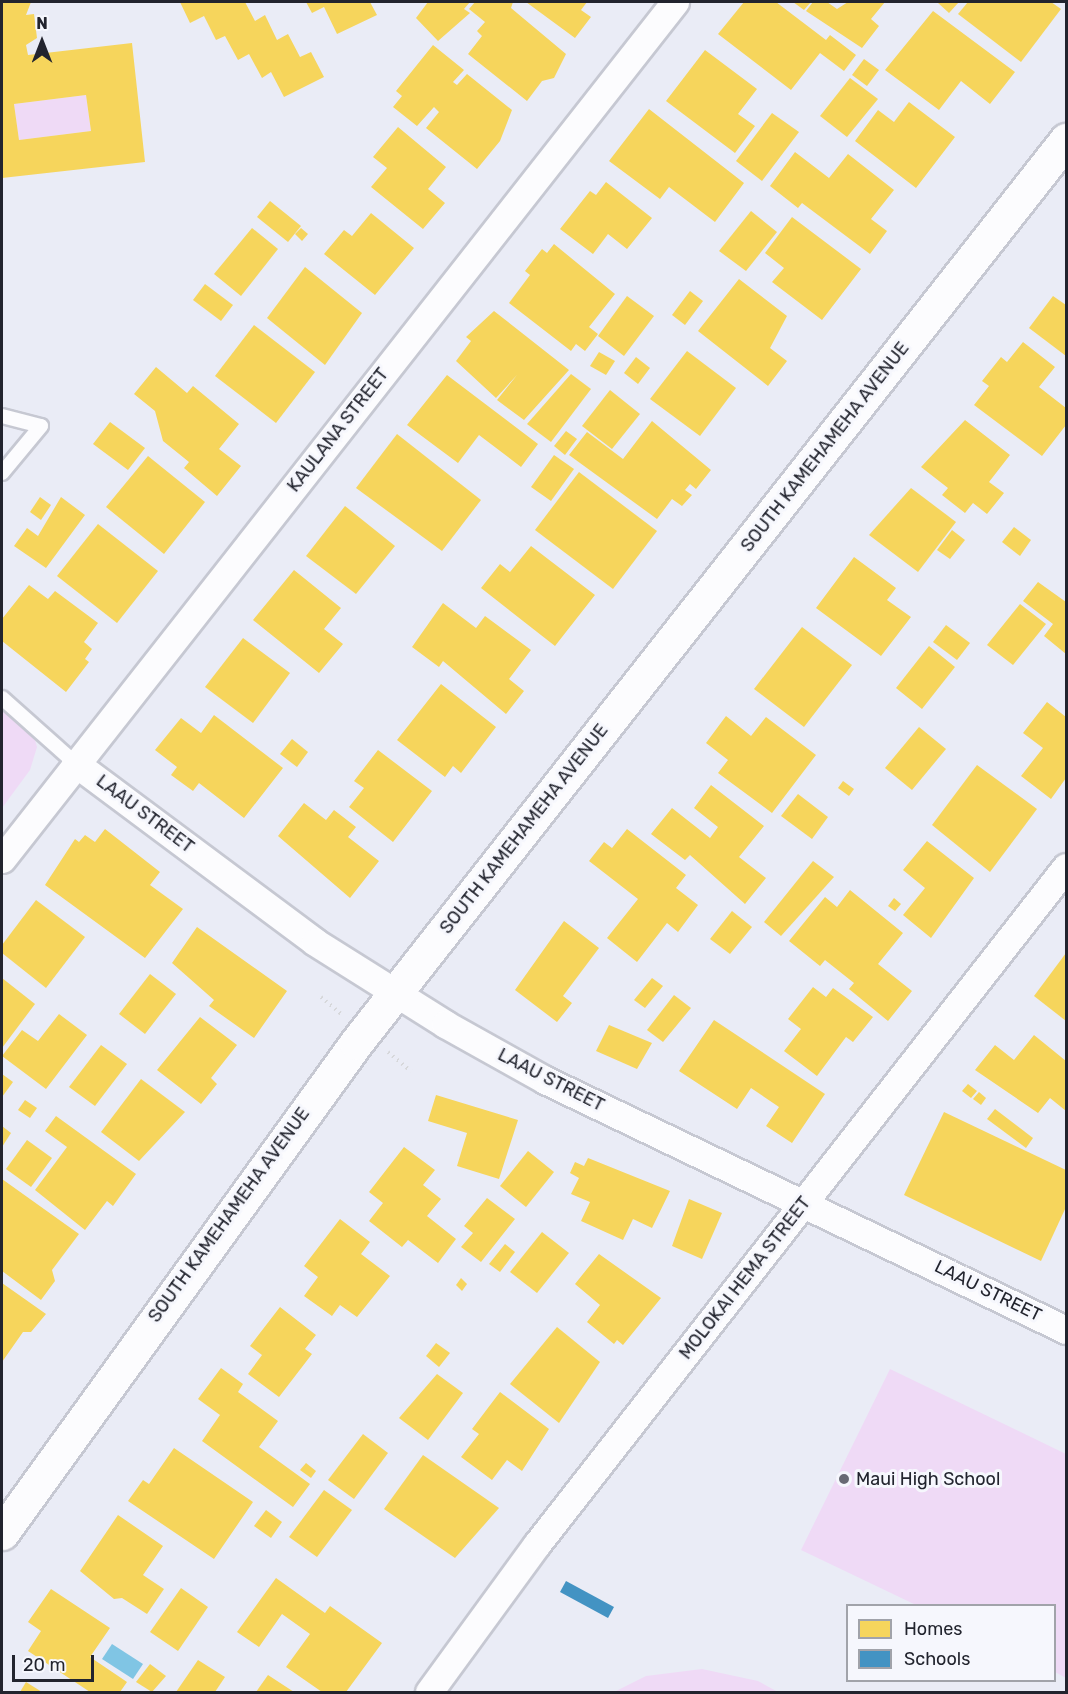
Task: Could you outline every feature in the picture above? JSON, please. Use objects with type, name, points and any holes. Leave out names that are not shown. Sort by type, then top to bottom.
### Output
[{"type":"street","name":"KAULANA STREET","points":[[2,859],[75,762],[675,2]]},
{"type":"street","name":"SOUTH KAMEHAMEHA AVENUE","points":[[2,1533],[195,1260],[394,994],[1066,140]]},
{"type":"street","name":"LAAU STREET","points":[[75,762],[394,994],[545,1080],[1066,1329]]},
{"type":"street","name":"MOLOKAI HEMA STREET","points":[[429,1692],[537,1544],[1066,867]]},
{"type":"lane","points":[[2,416],[41,426],[2,473]]},
{"type":"lane","points":[[2,698],[75,762]]},
{"type":"path","points":[[321,997],[348,1020]]},
{"type":"path","points":[[381,1046],[411,1071]]},
{"type":"shaded area","points":[[86,95],[91,131],[19,140],[14,104]]},
{"type":"shaded area","points":[[2,708],[32,730],[37,747],[30,770],[2,808]]},
{"type":"shaded area","points":[[890,1369],[1066,1454],[1066,1678],[1056,1673],[1056,1604],[914,1604],[801,1550]]},
{"type":"shaded area","points":[[702,1669],[758,1681],[778,1692],[614,1692],[646,1676]]},
{"type":"water","points":[[112,1644],[143,1664],[133,1679],[102,1659]]},
{"type":"building: Homes","points":[[2,2],[31,2],[26,15],[34,14],[37,38],[26,45],[28,55],[132,43],[145,162],[2,178]],"holes":[[[86,95],[91,131],[19,140],[14,104]]]},
{"type":"building: Homes","points":[[180,2],[245,2],[255,21],[265,15],[277,40],[288,34],[300,57],[311,52],[324,77],[284,97],[271,72],[262,78],[249,54],[238,60],[225,36],[216,40],[204,16],[190,23]]},
{"type":"building: Homes","points":[[306,2],[370,2],[377,15],[337,34],[324,7],[312,13]]},
{"type":"building: Homes","points":[[428,2],[470,2],[464,9],[470,13],[438,41],[416,18]]},
{"type":"building: Homes","points":[[475,2],[513,2],[511,8],[566,54],[554,78],[542,81],[527,101],[468,54],[482,36],[477,31],[485,22],[469,9]]},
{"type":"building: Homes","points":[[526,2],[587,2],[581,10],[591,17],[575,38]]},
{"type":"building: Homes","points":[[744,2],[776,2],[826,40],[830,35],[856,55],[844,71],[820,53],[791,90],[718,34]]},
{"type":"building: Homes","points":[[793,2],[811,2],[804,10]]},
{"type":"building: Homes","points":[[813,2],[827,2],[837,9],[848,2],[885,2],[871,19],[879,26],[862,48],[806,11]]},
{"type":"building: Homes","points":[[937,2],[959,2],[949,13]]},
{"type":"building: Homes","points":[[968,2],[1051,2],[1061,9],[1021,62],[958,14]]},
{"type":"building: Homes","points":[[933,11],[1015,72],[990,104],[961,81],[939,110],[885,70]]},
{"type":"building: Homes","points":[[433,45],[464,70],[453,82],[457,85],[467,74],[512,110],[500,141],[477,169],[426,128],[439,112],[434,107],[417,126],[393,107],[402,96],[396,91]]},
{"type":"building: Homes","points":[[705,50],[757,89],[738,114],[755,126],[735,153],[666,101]]},
{"type":"building: Homes","points":[[864,59],[879,70],[867,86],[852,75]]},
{"type":"building: Homes","points":[[850,78],[878,99],[847,137],[820,116]]},
{"type":"building: Homes","points":[[909,102],[955,137],[916,188],[855,141],[878,110],[894,122]]},
{"type":"building: Homes","points":[[649,109],[744,183],[715,222],[669,187],[660,199],[609,161]]},
{"type":"building: Homes","points":[[772,113],[799,132],[762,181],[736,161]]},
{"type":"building: Homes","points":[[398,127],[446,167],[428,189],[445,203],[423,229],[371,187],[387,168],[373,157]]},
{"type":"building: Homes","points":[[795,152],[829,178],[848,154],[894,190],[871,219],[887,231],[870,254],[802,203],[798,208],[770,186]]},
{"type":"building: Homes","points":[[606,182],[652,218],[627,249],[608,234],[593,254],[560,229],[590,191],[596,195]]},
{"type":"building: Homes","points":[[270,201],[301,226],[288,242],[257,217]]},
{"type":"building: Homes","points":[[751,211],[777,232],[746,271],[719,251]]},
{"type":"building: Homes","points":[[371,213],[414,248],[375,295],[324,254],[344,230],[352,236]]},
{"type":"building: Homes","points":[[792,217],[861,269],[822,320],[772,282],[784,268],[765,253]]},
{"type":"building: Homes","points":[[252,228],[278,249],[241,296],[214,274]]},
{"type":"building: Homes","points":[[301,228],[308,234],[302,241],[295,234]]},
{"type":"building: Homes","points":[[554,244],[615,294],[589,327],[598,334],[585,351],[576,344],[571,351],[509,303],[530,275],[525,271],[542,249],[547,253]]},
{"type":"building: Homes","points":[[305,267],[362,313],[325,365],[267,318]]},
{"type":"building: Homes","points":[[739,279],[787,316],[770,348],[787,361],[768,386],[698,331]]},
{"type":"building: Homes","points":[[205,284],[233,305],[221,321],[193,300]]},
{"type":"building: Homes","points":[[690,291],[703,301],[685,325],[672,315]]},
{"type":"building: Homes","points":[[627,296],[654,316],[624,356],[598,336]]},
{"type":"building: Homes","points":[[1053,296],[1066,305],[1066,356],[1029,328]]},
{"type":"building: Homes","points":[[494,311],[569,370],[524,420],[497,400],[517,375],[496,398],[456,361],[471,341],[466,337]]},
{"type":"building: Homes","points":[[254,325],[315,372],[276,423],[215,376]]},
{"type":"building: Homes","points":[[1023,342],[1055,367],[1039,387],[1066,408],[1066,425],[1042,456],[974,405],[989,386],[982,381],[1001,357],[1007,362]]},
{"type":"building: Homes","points":[[687,351],[736,388],[700,436],[650,399]]},
{"type":"building: Homes","points":[[599,352],[615,361],[606,375],[590,366]]},
{"type":"building: Homes","points":[[636,357],[650,368],[638,384],[624,373]]},
{"type":"building: Homes","points":[[156,367],[187,393],[193,386],[239,424],[219,449],[241,466],[217,496],[184,468],[189,462],[163,441],[155,411],[134,394]]},
{"type":"building: Homes","points":[[571,374],[591,389],[551,442],[527,424]]},
{"type":"building: Homes","points":[[447,375],[538,444],[521,467],[479,435],[458,463],[407,425]]},
{"type":"building: Homes","points":[[610,390],[640,414],[612,449],[582,426]]},
{"type":"building: Homes","points":[[965,420],[1010,455],[989,482],[1004,493],[987,514],[973,503],[965,513],[942,495],[948,488],[921,467]]},
{"type":"building: Homes","points":[[652,421],[711,470],[696,489],[690,484],[685,490],[692,495],[682,506],[672,499],[657,519],[569,455],[587,432],[623,459]]},
{"type":"building: Homes","points":[[110,422],[145,448],[128,470],[93,444]]},
{"type":"building: Homes","points":[[566,431],[577,439],[565,455],[554,446]]},
{"type":"building: Homes","points":[[397,434],[481,500],[442,551],[356,488]]},
{"type":"building: Homes","points":[[554,455],[574,469],[551,501],[531,487]]},
{"type":"building: Homes","points":[[148,456],[205,502],[164,554],[106,507]]},
{"type":"building: Homes","points":[[579,472],[657,531],[613,589],[535,530]]},
{"type":"building: Homes","points":[[911,488],[956,522],[918,572],[869,535]]},
{"type":"building: Homes","points":[[40,497],[51,505],[41,520],[30,512]]},
{"type":"building: Homes","points":[[61,497],[85,515],[46,568],[14,546],[27,528],[38,536]]},
{"type":"building: Homes","points":[[345,506],[395,546],[356,594],[306,556]]},
{"type":"building: Homes","points":[[98,524],[158,571],[117,623],[57,576]]},
{"type":"building: Homes","points":[[1014,527],[1031,540],[1020,556],[1002,542]]},
{"type":"building: Homes","points":[[952,530],[965,540],[950,559],[937,550]]},
{"type":"building: Homes","points":[[531,546],[595,595],[555,646],[481,588],[500,564],[510,572]]},
{"type":"building: Homes","points":[[854,557],[896,588],[887,600],[911,617],[881,656],[816,608]]},
{"type":"building: Homes","points":[[294,570],[341,608],[324,629],[343,644],[319,673],[253,620]]},
{"type":"building: Homes","points":[[1038,582],[1066,602],[1066,654],[1044,636],[1053,624],[1023,601]]},
{"type":"building: Homes","points":[[29,585],[48,599],[55,591],[98,623],[84,642],[92,649],[85,659],[89,662],[66,692],[2,641],[2,619]]},
{"type":"building: Homes","points":[[443,603],[476,628],[485,616],[531,650],[509,679],[524,691],[506,714],[443,661],[439,667],[412,647]]},
{"type":"building: Homes","points":[[1020,604],[1046,624],[1013,665],[987,645]]},
{"type":"building: Homes","points":[[946,625],[970,643],[957,660],[933,642]]},
{"type":"building: Homes","points":[[802,627],[852,665],[804,727],[754,689]]},
{"type":"building: Homes","points":[[243,638],[290,673],[253,723],[205,687]]},
{"type":"building: Homes","points":[[929,646],[955,667],[922,709],[896,688]]},
{"type":"building: Homes","points":[[441,684],[496,727],[461,773],[453,766],[445,777],[397,740]]},
{"type":"building: Homes","points":[[1047,702],[1066,717],[1066,778],[1051,799],[1021,776],[1043,748],[1023,733]]},
{"type":"building: Homes","points":[[214,715],[283,768],[244,818],[199,783],[193,791],[171,775],[177,767],[155,750],[181,718],[201,733]]},
{"type":"building: Homes","points":[[726,716],[751,736],[766,717],[816,755],[772,813],[718,773],[728,760],[706,743]]},
{"type":"building: Homes","points":[[919,727],[946,749],[912,790],[885,768]]},
{"type":"building: Homes","points":[[292,739],[308,752],[297,767],[280,754]]},
{"type":"building: Homes","points":[[378,750],[432,791],[393,842],[349,807],[364,788],[354,781]]},
{"type":"building: Homes","points":[[977,765],[1037,809],[990,872],[932,825]]},
{"type":"building: Homes","points":[[843,781],[854,789],[849,796],[838,788]]},
{"type":"building: Homes","points":[[711,785],[764,826],[739,857],[766,878],[745,904],[690,855],[685,860],[651,834],[672,808],[710,838],[718,827],[694,808]]},
{"type":"building: Homes","points":[[798,794],[828,817],[812,839],[781,816]]},
{"type":"building: Homes","points":[[304,803],[326,820],[334,810],[356,827],[348,837],[379,861],[350,898],[278,836]]},
{"type":"building: Homes","points":[[105,829],[160,872],[150,885],[183,909],[145,958],[45,885],[75,839],[79,842],[85,835],[95,842]]},
{"type":"building: Homes","points":[[627,829],[686,875],[676,888],[698,905],[678,932],[667,923],[637,962],[607,938],[638,899],[589,861],[604,842],[612,848]]},
{"type":"building: Homes","points":[[927,841],[974,878],[931,938],[903,915],[925,888],[903,870]]},
{"type":"building: Homes","points":[[813,861],[834,877],[781,936],[764,922]]},
{"type":"building: Homes","points":[[850,890],[903,933],[878,964],[912,991],[888,1021],[849,989],[854,983],[825,960],[820,966],[789,941],[825,897],[837,907]]},
{"type":"building: Homes","points":[[894,898],[901,904],[895,911],[888,906]]},
{"type":"building: Homes","points":[[36,900],[85,937],[46,988],[2,953],[2,945]]},
{"type":"building: Homes","points":[[732,911],[752,927],[730,954],[710,939]]},
{"type":"building: Homes","points":[[564,921],[599,948],[563,996],[572,1003],[557,1022],[515,990]]},
{"type":"building: Homes","points":[[197,927],[287,991],[254,1038],[209,1006],[214,1000],[172,963]]},
{"type":"building: Homes","points":[[1066,953],[1066,1021],[1034,996]]},
{"type":"building: Homes","points":[[150,974],[176,994],[145,1034],[119,1014]]},
{"type":"building: Homes","points":[[2,978],[35,1004],[2,1048]]},
{"type":"building: Homes","points":[[652,978],[663,986],[645,1008],[634,1000]]},
{"type":"building: Homes","points":[[813,987],[826,997],[833,988],[873,1017],[853,1042],[846,1037],[817,1076],[784,1051],[801,1029],[788,1019]]},
{"type":"building: Homes","points":[[674,995],[691,1008],[663,1042],[647,1030]]},
{"type":"building: Homes","points":[[59,1014],[87,1035],[46,1089],[2,1056],[22,1030],[38,1041]]},
{"type":"building: Homes","points":[[200,1017],[237,1045],[211,1078],[217,1084],[201,1104],[157,1070]]},
{"type":"building: Homes","points":[[714,1020],[825,1094],[792,1143],[766,1126],[779,1107],[751,1088],[737,1109],[679,1071]]},
{"type":"building: Homes","points":[[609,1025],[652,1043],[637,1069],[596,1051]]},
{"type":"building: Homes","points":[[1034,1035],[1066,1061],[1066,1111],[1050,1098],[1038,1113],[975,1070],[995,1045],[1014,1060]]},
{"type":"building: Homes","points":[[101,1045],[127,1064],[95,1106],[69,1087]]},
{"type":"building: Homes","points":[[2,1074],[13,1082],[2,1097]]},
{"type":"building: Homes","points":[[141,1079],[185,1112],[139,1161],[101,1132]]},
{"type":"building: Homes","points":[[968,1084],[977,1091],[971,1098],[962,1091]]},
{"type":"building: Homes","points":[[979,1092],[986,1098],[981,1105],[973,1099]]},
{"type":"building: Homes","points":[[436,1095],[518,1120],[499,1179],[457,1166],[467,1133],[428,1121]]},
{"type":"building: Homes","points":[[25,1100],[37,1108],[30,1118],[18,1110]]},
{"type":"building: Homes","points":[[995,1109],[1033,1138],[1026,1148],[987,1119]]},
{"type":"building: Homes","points":[[944,1112],[1066,1170],[1066,1207],[1041,1261],[904,1195]]},
{"type":"building: Homes","points":[[56,1116],[136,1174],[113,1206],[107,1201],[85,1230],[35,1190],[67,1147],[45,1131]]},
{"type":"building: Homes","points":[[2,1126],[11,1133],[2,1147]]},
{"type":"building: Homes","points":[[27,1140],[52,1158],[31,1187],[6,1169]]},
{"type":"building: Homes","points":[[404,1147],[435,1170],[423,1185],[441,1199],[427,1216],[456,1239],[438,1263],[408,1240],[402,1247],[369,1221],[383,1203],[369,1192]]},
{"type":"building: Homes","points":[[528,1151],[554,1172],[526,1207],[500,1186]]},
{"type":"building: Homes","points":[[588,1158],[670,1191],[652,1228],[633,1219],[623,1240],[581,1221],[590,1202],[571,1194],[579,1178],[570,1173],[575,1162],[584,1166]]},
{"type":"building: Homes","points":[[2,1179],[79,1234],[52,1270],[55,1281],[41,1300],[2,1271]]},
{"type":"building: Homes","points":[[487,1198],[515,1219],[481,1262],[461,1247],[473,1233],[464,1226]]},
{"type":"building: Homes","points":[[689,1199],[722,1213],[702,1259],[672,1246]]},
{"type":"building: Homes","points":[[340,1219],[370,1242],[361,1254],[390,1276],[357,1317],[340,1305],[332,1316],[304,1296],[318,1277],[304,1266]]},
{"type":"building: Homes","points":[[542,1232],[569,1253],[537,1293],[510,1272]]},
{"type":"building: Homes","points":[[505,1244],[515,1252],[500,1272],[489,1264]]},
{"type":"building: Homes","points":[[599,1254],[661,1298],[623,1345],[617,1340],[614,1344],[587,1322],[600,1305],[575,1284]]},
{"type":"building: Homes","points":[[461,1278],[467,1284],[462,1291],[456,1285]]},
{"type":"building: Homes","points":[[2,1283],[46,1314],[31,1332],[23,1332],[2,1362]]},
{"type":"building: Homes","points":[[280,1307],[316,1335],[305,1349],[312,1354],[279,1397],[248,1374],[262,1355],[250,1346]]},
{"type":"building: Homes","points":[[557,1327],[600,1362],[559,1423],[510,1384]]},
{"type":"building: Homes","points":[[436,1343],[450,1353],[439,1367],[426,1356]]},
{"type":"building: Homes","points":[[221,1368],[243,1384],[238,1392],[278,1421],[259,1447],[310,1484],[293,1507],[202,1441],[220,1415],[198,1399]]},
{"type":"building: Homes","points":[[437,1374],[463,1393],[428,1440],[399,1418]]},
{"type":"building: Homes","points":[[500,1392],[549,1429],[522,1471],[507,1460],[492,1480],[461,1457],[479,1434],[472,1429]]},
{"type":"building: Homes","points":[[363,1434],[388,1453],[354,1499],[328,1480]]},
{"type":"building: Homes","points":[[174,1448],[253,1502],[214,1559],[128,1501],[143,1480],[149,1484]]},
{"type":"building: Homes","points":[[423,1455],[499,1508],[455,1558],[384,1509]]},
{"type":"building: Homes","points":[[306,1463],[316,1471],[311,1478],[300,1470]]},
{"type":"building: Homes","points":[[324,1490],[352,1510],[317,1557],[289,1537]]},
{"type":"building: Homes","points":[[266,1510],[282,1522],[271,1538],[254,1526]]},
{"type":"building: Homes","points":[[118,1515],[163,1546],[143,1575],[164,1589],[147,1614],[122,1598],[114,1599],[80,1571]]},
{"type":"building: Homes","points":[[276,1578],[325,1613],[330,1606],[382,1643],[346,1692],[322,1692],[286,1667],[310,1634],[282,1614],[259,1647],[237,1632]]},
{"type":"building: Homes","points":[[181,1588],[208,1607],[178,1651],[150,1632]]},
{"type":"building: Homes","points":[[51,1589],[110,1628],[90,1657],[127,1682],[120,1692],[90,1692],[28,1651],[41,1631],[28,1622]]},
{"type":"building: Homes","points":[[198,1660],[225,1677],[215,1692],[176,1692]]},
{"type":"building: Homes","points":[[150,1664],[166,1676],[152,1692],[136,1682]]},
{"type":"building: Homes","points":[[268,1675],[294,1692],[256,1692]]},
{"type":"building: Homes","points":[[26,1682],[42,1692],[20,1692]]},
{"type":"building: Schools","points":[[566,1581],[614,1607],[608,1618],[560,1592]]},
{"type":"place","name":"Maui High School","points":[[844,1479]]}]
